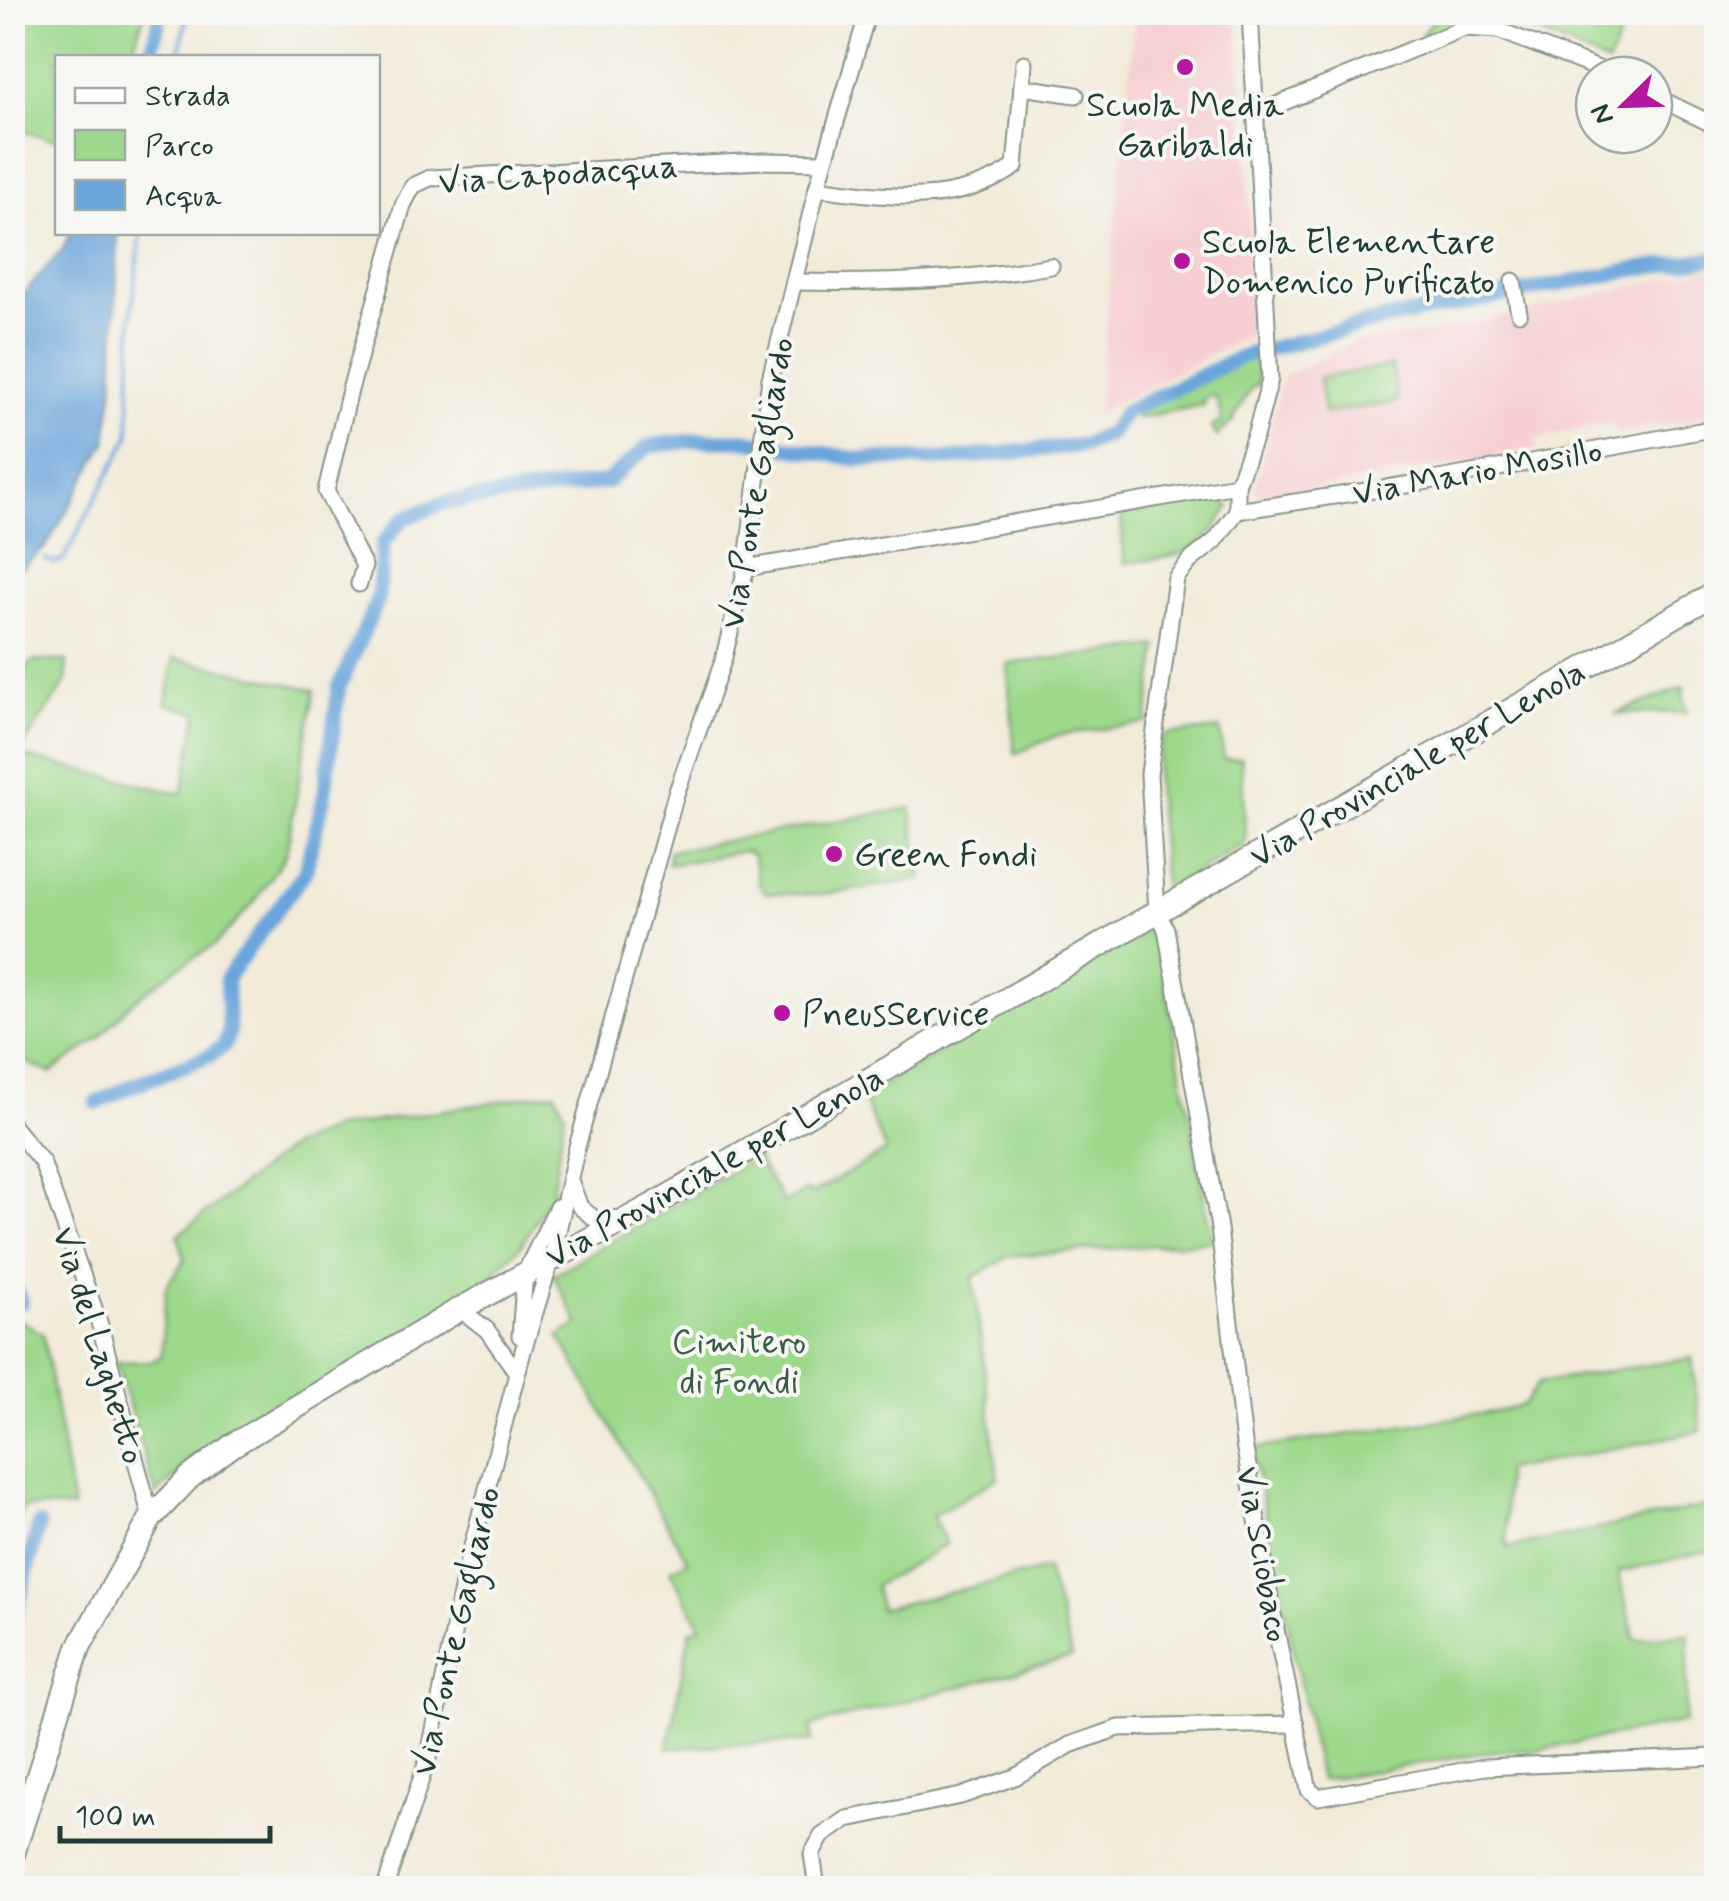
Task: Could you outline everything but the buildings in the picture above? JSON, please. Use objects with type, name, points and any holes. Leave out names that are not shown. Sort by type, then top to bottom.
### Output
[{"type":"main road","name":"Via Provinciale per Lenola","points":[[12,1857],[80,1647],[151,1518],[190,1477],[233,1445],[460,1310],[1716,593]]},
{"type":"street","name":"Via Ponte Gagliardo","points":[[385,1888],[429,1755],[466,1569],[552,1258],[576,1147],[676,794],[723,661],[746,568],[770,379],[817,188],[868,12]]},
{"type":"street","points":[[1237,511],[1236,485],[1256,433],[1270,379],[1250,12]]},
{"type":"street","points":[[1255,114],[1464,28],[1498,30],[1574,59]]},
{"type":"street","points":[[817,188],[928,197],[990,183],[1015,167],[1024,64]]},
{"type":"street","points":[[1022,87],[1076,95]]},
{"type":"street","points":[[1674,106],[1716,126]]},
{"type":"street","name":"Via Capodacqua","points":[[359,584],[364,566],[326,491],[350,390],[403,205],[413,186],[430,178],[764,161],[824,162]]},
{"type":"street","points":[[794,282],[897,284],[988,277],[1051,266]]},
{"type":"street","points":[[1513,281],[1518,313]]},
{"type":"street","name":"Via Mario Mosillo","points":[[1237,511],[1716,428]]},
{"type":"street","points":[[746,568],[1236,485]]},
{"type":"street","name":"Via Sciobaco","points":[[1237,511],[1215,542],[1191,560],[1176,578],[1149,774],[1157,912],[1166,929],[1194,1087],[1218,1228],[1244,1443],[1273,1615],[1310,1790],[1318,1797],[1486,1767],[1716,1757]]},
{"type":"street","name":"Via del Laghetto","points":[[12,1125],[42,1162],[92,1304],[151,1518]]},
{"type":"street","name":"Via Ponte Gagliardo","points":[[518,1372],[525,1273],[570,1181]]},
{"type":"street","points":[[570,1181],[580,1207],[596,1220],[626,1218]]},
{"type":"street","points":[[460,1310],[487,1330],[518,1372]]},
{"type":"street","points":[[816,1888],[812,1854],[822,1836],[848,1818],[961,1796],[1015,1778],[1070,1745],[1119,1728],[1296,1724]]},
{"type":"shaded area","name":"Scuola Elementare Domenico Purificato","points":[[1135,13],[1237,13],[1257,331],[1098,413]]},
{"type":"shaded area","points":[[1716,267],[1716,415],[1616,433],[1612,423],[1536,438],[1539,448],[1263,498],[1255,489],[1283,376],[1357,342],[1432,333]]},
{"type":"green space","points":[[13,12],[145,13],[131,55],[55,55],[55,140],[13,129]]},
{"type":"green space","points":[[1439,13],[1491,13],[1428,40],[1422,34]]},
{"type":"green space","points":[[1496,13],[1629,13],[1612,55],[1588,55]]},
{"type":"green space","points":[[1256,356],[1258,385],[1251,388],[1232,422],[1217,436],[1211,427],[1222,421],[1216,395],[1203,399],[1204,405],[1137,418],[1136,412]]},
{"type":"green space","points":[[1392,366],[1397,402],[1324,413],[1319,378]]},
{"type":"green space","points":[[1221,498],[1230,507],[1196,547],[1166,558],[1124,563],[1121,515]]},
{"type":"green space","points":[[1158,646],[1147,723],[1058,735],[1015,754],[1007,664]]},
{"type":"green space","points":[[174,658],[315,690],[286,854],[255,901],[215,945],[131,1003],[98,1039],[50,1073],[13,1056],[13,680],[33,661],[67,661],[66,682],[17,755],[182,794],[198,713],[166,704]]},
{"type":"green space","points":[[1684,687],[1687,712],[1615,714]]},
{"type":"green space","points":[[1220,729],[1224,759],[1241,758],[1246,843],[1165,891],[1155,774],[1163,735]]},
{"type":"green space","name":"Green Fondi","points":[[911,808],[922,879],[819,895],[767,893],[759,885],[753,856],[746,851],[668,865],[669,851]]},
{"type":"green space","name":"Cimitero di Fondi","points":[[1155,926],[1212,1241],[1010,1256],[973,1278],[998,1478],[932,1516],[947,1544],[875,1586],[880,1609],[1047,1569],[1072,1657],[811,1726],[812,1741],[668,1748],[690,1631],[701,1627],[670,1570],[688,1561],[559,1336],[579,1324],[553,1275],[756,1157],[784,1203],[808,1190],[811,1194],[886,1151],[862,1097]]},
{"type":"green space","points":[[555,1092],[565,1112],[552,1193],[520,1247],[477,1290],[190,1462],[156,1495],[116,1362],[161,1357],[166,1286],[185,1260],[178,1235],[289,1148],[335,1128]]},
{"type":"green space","points":[[13,1316],[43,1334],[73,1508],[23,1507],[13,1545]]},
{"type":"green space","points":[[1692,1358],[1701,1431],[1505,1470],[1507,1548],[1716,1504],[1716,1549],[1618,1572],[1635,1639],[1689,1634],[1685,1722],[1539,1750],[1495,1751],[1320,1780],[1252,1449],[1506,1410],[1525,1403],[1538,1383]]},
{"type":"water","points":[[70,235],[118,235],[113,392],[106,442],[46,547],[13,575],[13,306],[62,250]]},
{"type":"waterway","points":[[151,55],[161,12]]},
{"type":"waterway","points":[[179,55],[188,12]]},
{"type":"waterway","points":[[45,559],[54,563],[63,560],[129,437],[132,311],[141,235]]},
{"type":"waterway","points":[[97,1103],[224,1046],[229,1031],[226,979],[305,872],[324,797],[339,687],[378,599],[383,543],[403,519],[443,503],[607,482],[649,446],[700,440],[745,440],[857,459],[950,459],[1084,445],[1110,434],[1125,412],[1245,355],[1381,320],[1637,269],[1716,258]]},
{"type":"waterway","points":[[12,1283],[22,1302]]},
{"type":"waterway","points":[[12,1629],[39,1525]]},
{"type":"place","name":"Scuola Media Garibaldi","points":[[1185,67]]},
{"type":"place","name":"Scuola Elementare Domenico Purificato","points":[[1182,261]]},
{"type":"place","name":"Green Fondi","points":[[834,854]]},
{"type":"place","name":"PneusService","points":[[782,1013]]}]
